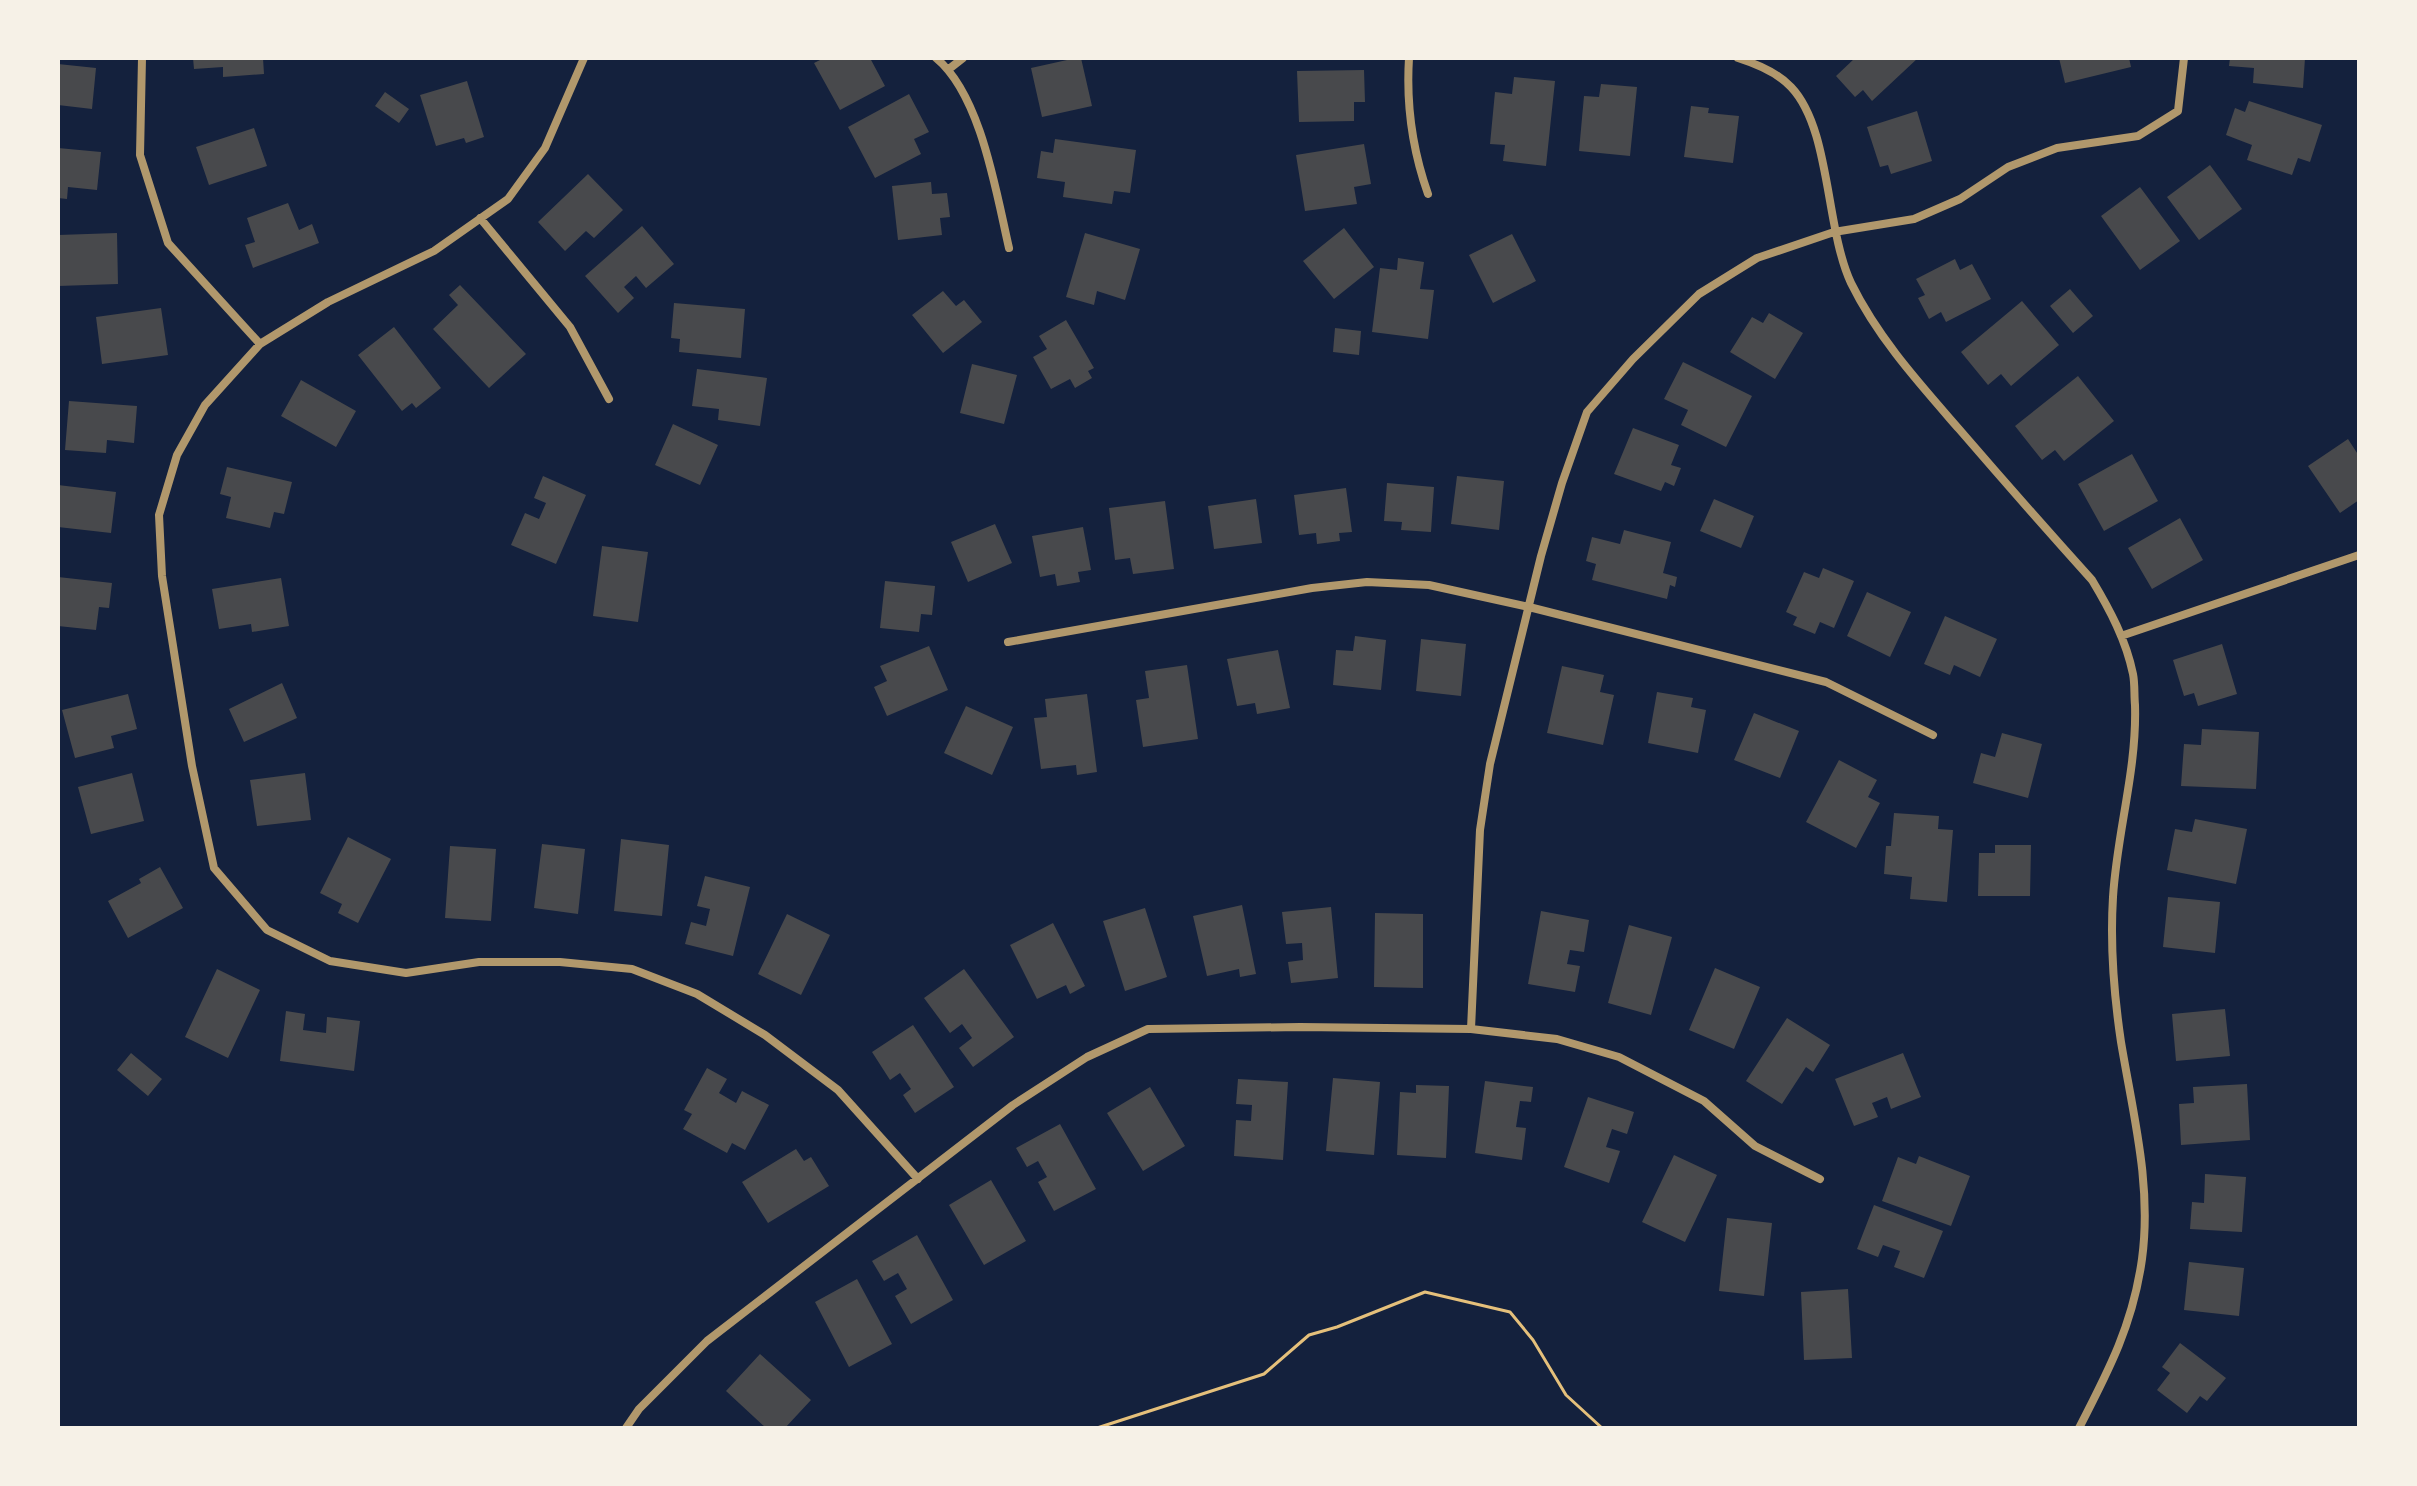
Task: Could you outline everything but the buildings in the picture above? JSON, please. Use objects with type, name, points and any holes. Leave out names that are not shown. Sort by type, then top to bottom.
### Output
[{"type":"street","points":[[142,58],[140,155],[168,243],[260,344]]},
{"type":"street","points":[[584,58],[545,148],[508,199],[434,251],[328,302],[260,344],[205,405],[177,455],[159,515],[162,576],[192,766],[214,868],[267,930],[330,961],[406,973],[479,962],[560,962],[632,969],[697,994],[765,1035],[838,1090],[918,1179]]},
{"type":"street","points":[[936,58],[949,69],[974,119],[991,163],[1009,248]]},
{"type":"street","points":[[949,69],[963,58]]},
{"type":"street","points":[[1409,58],[1407,104],[1416,160],[1428,194]]},
{"type":"street","points":[[1738,58],[1768,69],[1791,87],[1810,115],[1834,232],[1850,281],[1876,327],[1904,366],[2092,580],[2116,620],[2133,675],[2135,728],[2130,790],[2113,898],[2113,961],[2121,1041],[2136,1122],[2147,1213],[2142,1260],[2132,1307],[2115,1358],[2079,1428]]},
{"type":"street","points":[[1471,1029],[1480,830],[1490,764],[1562,483],[1587,412],[1633,359],[1699,294],[1757,258],[1834,232],[1914,219],[1960,199],[2008,167],[2057,148],[2138,136],[2178,111],[2184,58]]},
{"type":"street","points":[[480,218],[570,327],[609,399]]},
{"type":"street","points":[[2121,636],[2359,555]]},
{"type":"street","points":[[1008,642],[1312,588],[1367,582],[1429,585],[1826,682],[1933,735]]},
{"type":"street","points":[[626,1428],[639,1409],[707,1341],[1013,1105],[1074,1065],[1148,1029],[1471,1029],[1557,1039],[1619,1057],[1704,1101],[1755,1146],[1820,1179]]},
{"type":"path","points":[[1097,1428],[1264,1374],[1309,1335],[1425,1292],[1510,1312],[1533,1340],[1566,1395],[1602,1428]]}]
